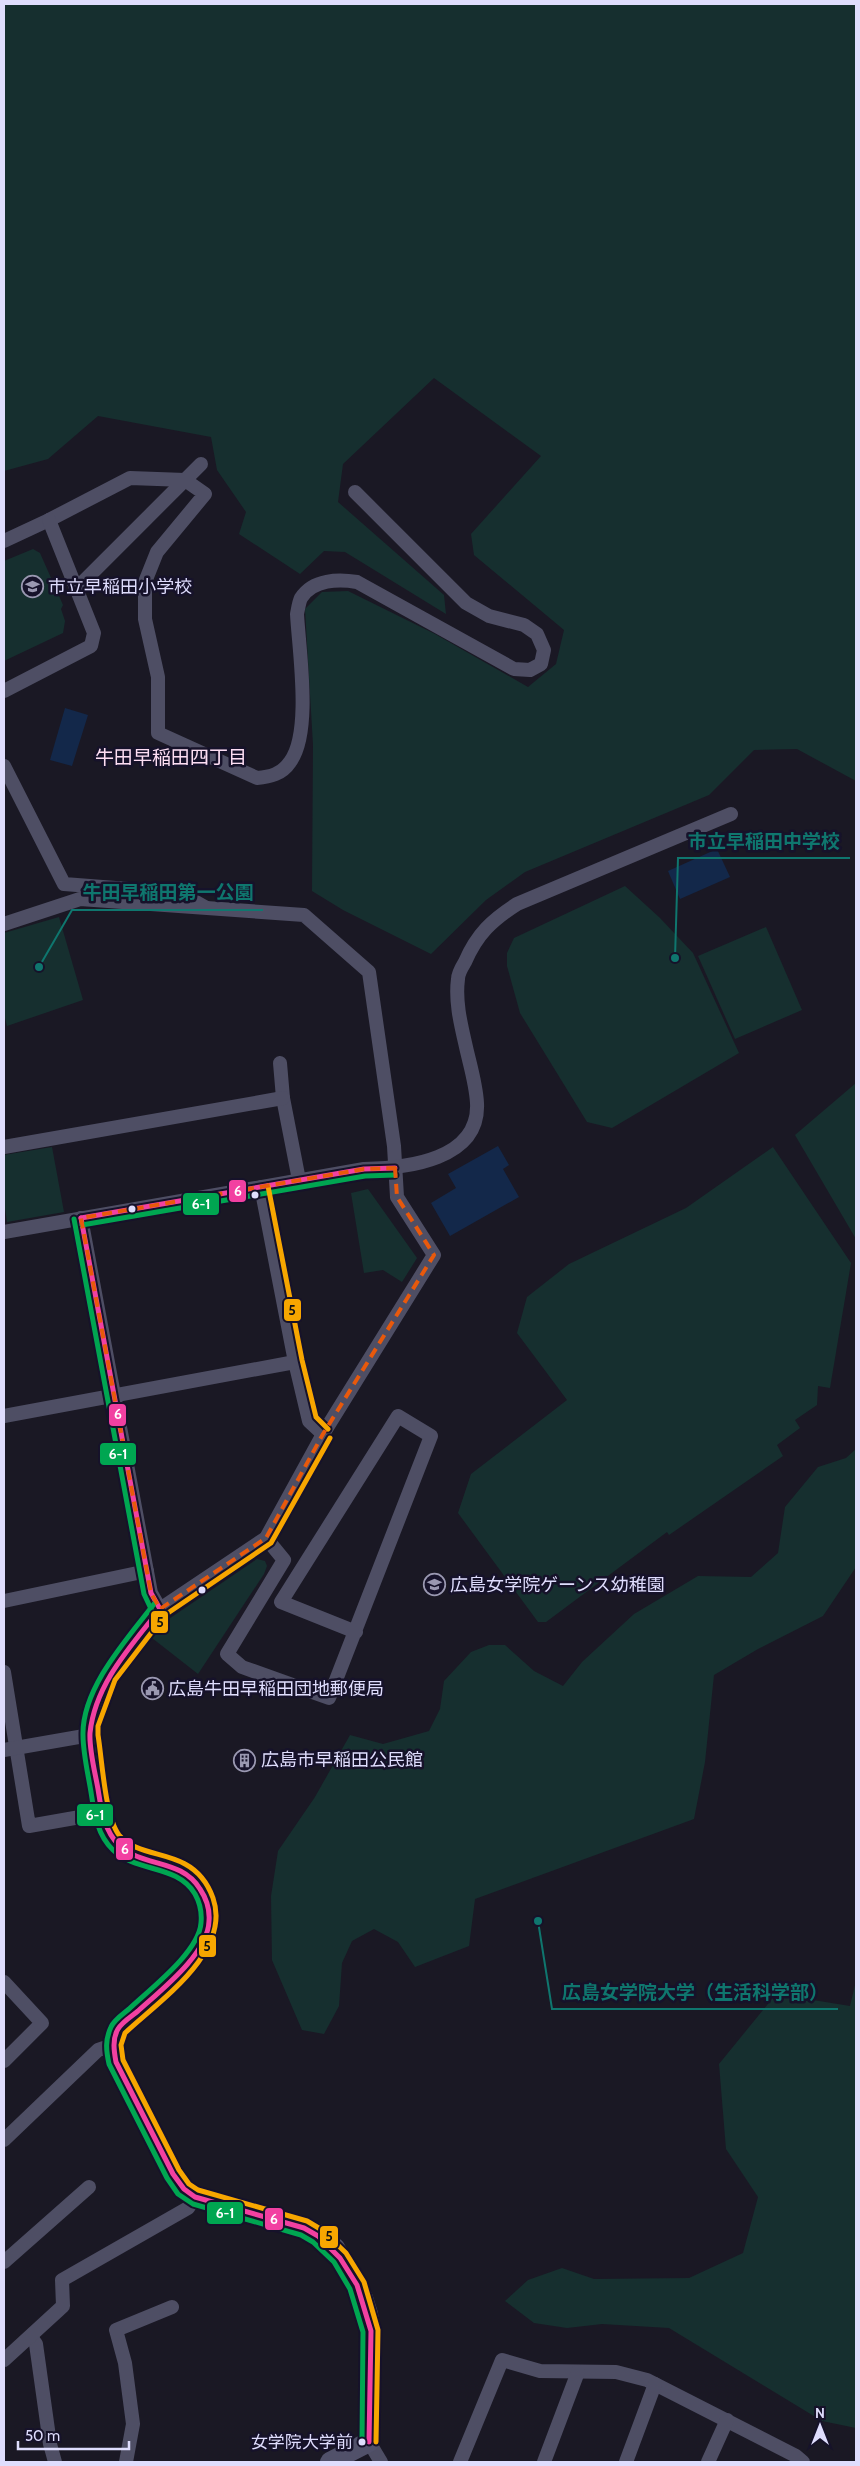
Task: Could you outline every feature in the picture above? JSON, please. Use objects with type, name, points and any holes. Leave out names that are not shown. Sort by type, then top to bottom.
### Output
[{"type":"street","points":[[76,588],[201,464]]},
{"type":"street","points":[[4,540],[49,520],[130,478],[185,480],[205,494],[157,552],[145,582],[146,619],[158,677],[158,733],[256,778],[274,776],[290,763],[299,744],[303,715],[297,614],[301,598],[313,587],[337,579],[357,582],[514,669],[530,670],[541,664],[544,650],[538,634],[524,625],[490,616],[466,603],[354,492]]},
{"type":"street","points":[[4,692],[91,646],[94,633],[49,520]]},
{"type":"street","points":[[4,766],[64,884],[180,893],[208,909]]},
{"type":"street","points":[[4,1232],[299,1180],[364,1170],[395,1168],[440,1157],[461,1145],[474,1126],[477,1103],[458,1010],[458,978],[473,944],[496,917],[517,904],[731,814]]},
{"type":"street","points":[[4,924],[80,900],[304,916],[369,972],[394,1146],[397,1197],[434,1255],[323,1434],[266,1538],[160,1609],[108,1676],[91,1724],[90,1735],[103,1813],[110,1836],[125,1852],[171,1865],[192,1876],[206,1900],[210,1922],[205,1940],[191,1958],[118,2029],[113,2045],[116,2062],[173,2174],[184,2189],[195,2197],[304,2228],[318,2234],[335,2248],[363,2298],[368,2314],[371,2331],[369,2442],[381,2462]]},
{"type":"street","points":[[280,1063],[283,1098],[299,1180]]},
{"type":"street","points":[[4,1147],[283,1098]]},
{"type":"street","points":[[261,1187],[295,1362],[309,1421],[323,1434]]},
{"type":"street","points":[[81,1218],[151,1593],[160,1609]]},
{"type":"street","points":[[4,1416],[295,1362]]},
{"type":"street","points":[[266,1538],[284,1560],[226,1654],[242,1667],[329,1698],[356,1632],[432,1436],[398,1416],[281,1602],[356,1632]]},
{"type":"street","points":[[4,1601],[147,1571]]},
{"type":"street","points":[[4,1672],[10,1749],[30,1826],[103,1813]]},
{"type":"street","points":[[10,1749],[90,1735]]},
{"type":"street","points":[[4,1982],[42,2023],[4,2061]]},
{"type":"street","points":[[4,2140],[98,2050],[113,2045]]},
{"type":"street","points":[[4,2262],[89,2187]]},
{"type":"street","points":[[4,2360],[63,2306],[62,2280],[188,2208],[195,2197]]},
{"type":"street","points":[[126,2462],[133,2424],[125,2362],[116,2330],[172,2307]]},
{"type":"street","points":[[31,2337],[36,2344],[50,2444],[55,2462]]},
{"type":"street","points":[[460,2462],[502,2360],[540,2371],[616,2372],[656,2384],[727,2420],[797,2460]]},
{"type":"street","points":[[544,2462],[578,2372]]},
{"type":"street","points":[[626,2462],[656,2384]]},
{"type":"street","points":[[708,2462],[727,2420]]},
{"type":"street","points":[[330,2462],[369,2442]]},
{"type":"highlighted area","points":[[395,1168],[397,1197],[434,1255],[323,1434],[266,1538],[160,1609],[151,1593],[81,1218],[364,1169]]},
{"type":"green space","points":[[4,4],[856,4],[856,781],[797,749],[754,750],[709,795],[525,872],[486,900],[431,954],[343,910],[312,891],[313,745],[305,609],[322,592],[348,591],[435,634],[528,687],[556,664],[564,630],[474,555],[471,534],[541,456],[434,378],[343,464],[338,502],[444,595],[446,614],[345,552],[324,551],[300,574],[239,534],[246,512],[217,470],[211,437],[98,416],[48,459],[4,471]]},
{"type":"green space","name":"市立早稲田小学校","points":[[33,549],[40,553],[63,605],[61,609],[65,621],[63,633],[4,661],[4,561]]},
{"type":"green space","points":[[625,886],[660,918],[693,953],[739,1053],[612,1128],[587,1122],[520,1013],[507,966],[507,953],[514,938]]},
{"type":"green space","points":[[59,917],[83,1000],[7,1026],[4,1014],[4,933]]},
{"type":"green space","points":[[766,927],[802,1010],[735,1039],[698,956]]},
{"type":"green space","points":[[856,1083],[856,1239],[795,1135]]},
{"type":"green space","points":[[52,1147],[64,1212],[7,1222],[4,1202],[4,1155]]},
{"type":"green space","points":[[773,1147],[851,1263],[830,1388],[818,1386],[817,1405],[795,1420],[800,1428],[777,1445],[783,1456],[669,1535],[667,1532],[546,1622],[538,1622],[458,1513],[471,1474],[567,1400],[517,1333],[527,1297],[569,1264],[686,1208]]},
{"type":"green space","points":[[368,1189],[417,1258],[402,1282],[383,1270],[364,1273],[351,1193]]},
{"type":"green space","points":[[856,1449],[856,1567],[823,1616],[758,1649],[714,1675],[705,1762],[694,1819],[475,1899],[469,1946],[415,1967],[398,1942],[374,1929],[352,1941],[342,1963],[339,2006],[324,2034],[302,2030],[272,1960],[271,1896],[278,1851],[315,1797],[350,1735],[383,1744],[429,1731],[440,1709],[444,1681],[471,1652],[489,1645],[505,1645],[534,1671],[563,1686],[582,1662],[634,1614],[698,1576],[751,1577],[778,1553],[785,1507],[818,1467],[846,1458]]},
{"type":"green space","points":[[257,1559],[265,1561],[267,1566],[264,1574],[198,1674],[152,1638],[163,1623]]},
{"type":"green space","points":[[856,1981],[856,2428],[822,2421],[669,2328],[602,2324],[567,2328],[534,2323],[505,2301],[528,2280],[562,2268],[594,2279],[689,2278],[743,2253],[758,2197],[726,2149],[719,2064],[776,1994],[850,2006]]},
{"type":"water","points":[[65,708],[88,715],[72,766],[50,760]]},
{"type":"water","points":[[717,849],[730,877],[680,899],[668,871]]},
{"type":"water","points":[[498,1146],[509,1165],[503,1169],[519,1197],[450,1236],[431,1203],[456,1188],[448,1174]]},
{"type":"transit line","name":"6","points":[[81,1218],[364,1169],[395,1168]]},
{"type":"transit line","name":"6-1","points":[[82,1225],[365,1176],[395,1175]]},
{"type":"transit line","name":"5","points":[[268,1186],[302,1360],[316,1417],[328,1429]]},
{"type":"transit line","name":"6","points":[[81,1218],[151,1593],[160,1609]]},
{"type":"transit line","name":"6-1","points":[[74,1219],[144,1594],[153,1613]]},
{"type":"transit line","name":"5","points":[[330,1438],[271,1543],[165,1615],[115,1680],[98,1726],[98,1735],[107,1802],[114,1827],[119,1835],[133,1846],[177,1860],[194,1870],[202,1878],[211,1893],[216,1918],[212,1937],[202,1956],[189,1974],[125,2033],[121,2045],[123,2060],[179,2170],[189,2184],[198,2190],[307,2221],[322,2230],[346,2253],[364,2282],[378,2330],[376,2442]]},
{"type":"transit line","name":"6-1","points":[[154,1604],[119,1648],[98,1682],[85,1717],[83,1735],[85,1756],[95,1815],[103,1837],[113,1850],[123,1857],[167,1873],[187,1884],[198,1901],[201,1923],[192,1946],[183,1958],[112,2024],[107,2041],[109,2064],[167,2178],[178,2194],[193,2204],[301,2235],[313,2242],[334,2262],[350,2289],[363,2332],[362,2442]]},
{"type":"transit line","name":"6","points":[[160,1609],[116,1666],[99,1698],[93,1715],[90,1733],[91,1754],[102,1811],[114,1839],[129,1852],[183,1872],[192,1879],[206,1900],[209,1921],[207,1933],[201,1946],[182,1970],[118,2029],[114,2041],[116,2062],[173,2174],[184,2189],[195,2197],[304,2228],[318,2236],[340,2258],[357,2285],[371,2331],[369,2442]]},
{"type":"place","name":"市立早稲田小学校","points":[[32,587]]},
{"type":"place","name":"市立早稲田中学校","points":[[675,958]]},
{"type":"place","name":"牛田早稲田第一公園","points":[[39,967]]},
{"type":"place","name":"広島女学院ゲーンス幼稚園","points":[[434,1585]]},
{"type":"place","name":"広島牛田早稲田団地郵便局","points":[[152,1689]]},
{"type":"place","name":"広島市早稲田公民館","points":[[245,1760]]},
{"type":"place","name":"広島女学院大学（生活科学部）","points":[[538,1921]]},
{"type":"place","name":"女学院大学前","points":[[362,2442]]},
{"type":"district","name":"牛田早稲田四丁目","points":[[171,757]]}]
